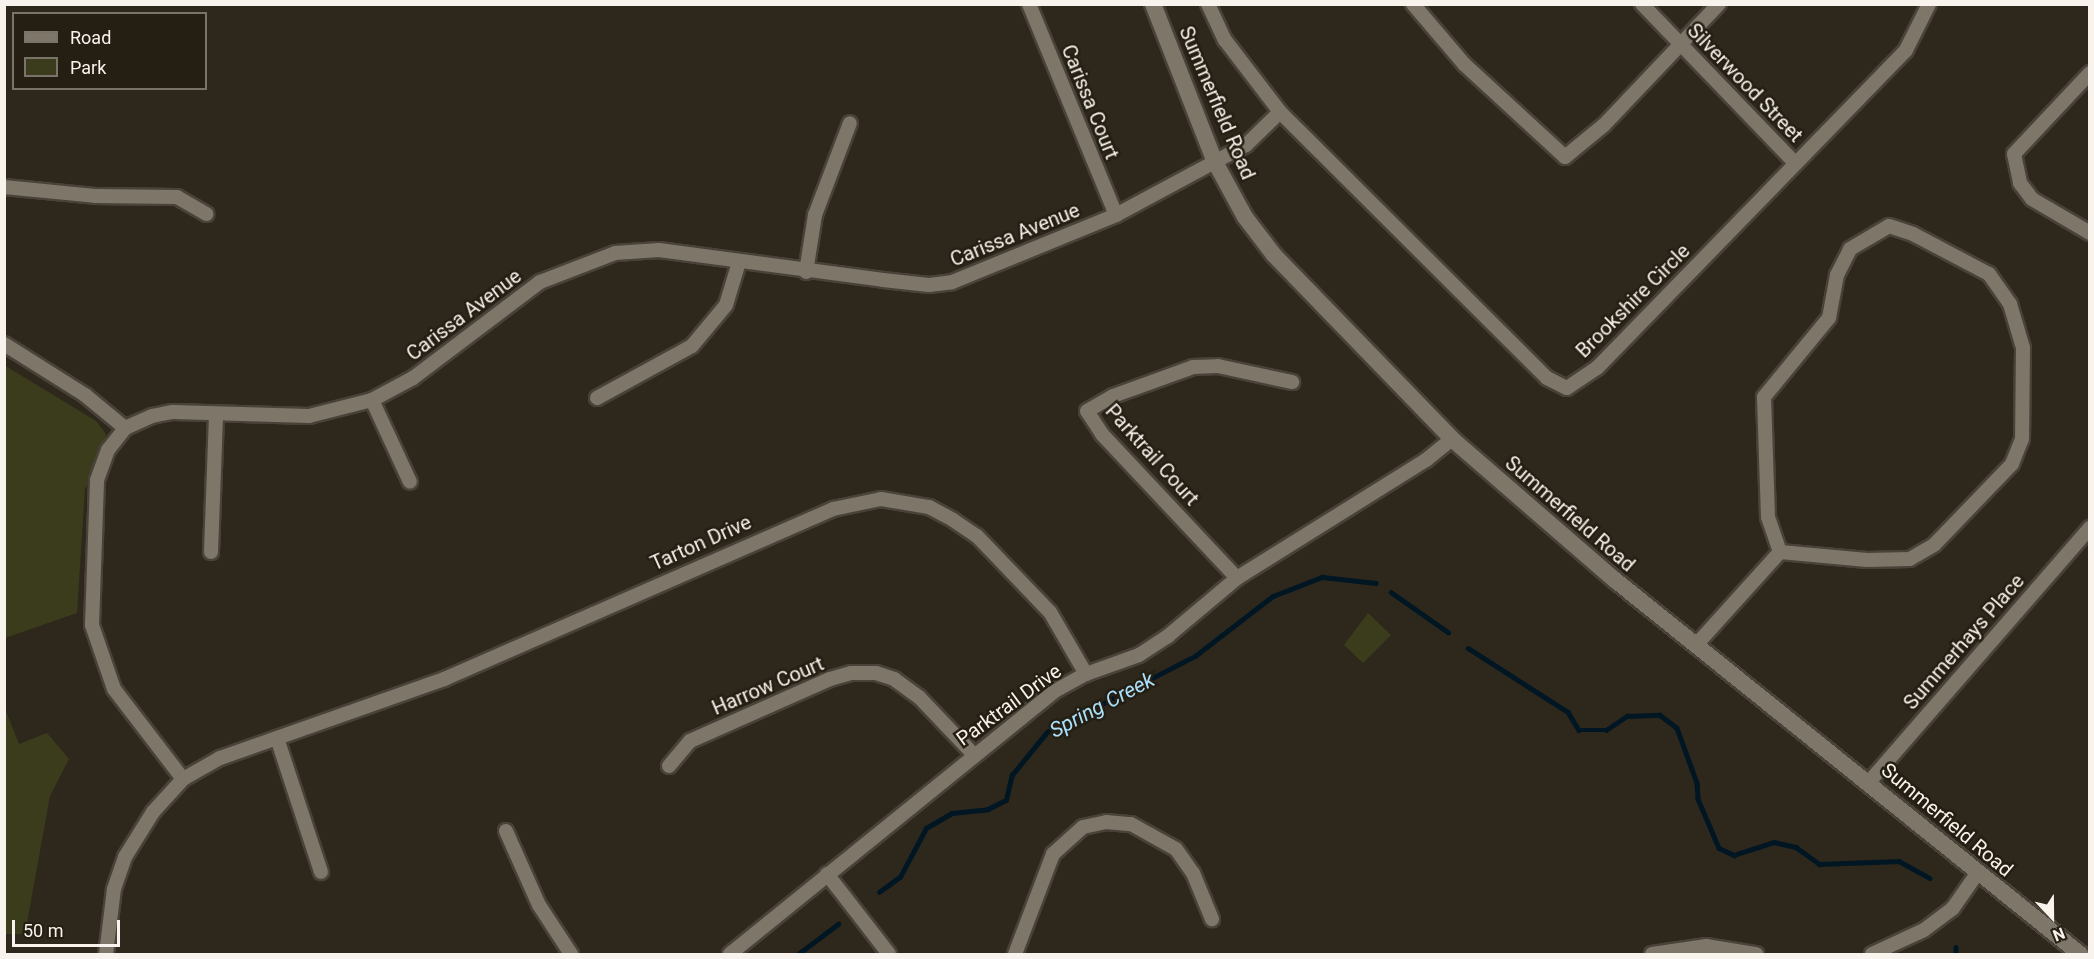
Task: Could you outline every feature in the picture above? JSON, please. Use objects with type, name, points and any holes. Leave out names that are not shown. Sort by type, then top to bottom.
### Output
[{"type":"street","name":"Carissa Court","points":[[1029,4],[1116,215]]},
{"type":"street","name":"Summerfield Road","points":[[1153,4],[1215,162],[1245,217],[1274,255],[1452,439],[1696,645],[1869,782],[1976,875],[2080,954]]},
{"type":"street","name":"Brookshire Circle","points":[[1208,4],[1225,40],[1280,112],[1547,378],[1567,388],[1597,368],[1906,50],[1929,4]]},
{"type":"street","points":[[1413,4],[1464,64],[1565,157],[1604,125],[1719,4]]},
{"type":"street","name":"Silverwood Street","points":[[1642,4],[1795,163]]},
{"type":"street","points":[[2090,73],[2014,154],[2020,183],[2032,199],[2090,232]]},
{"type":"street","name":"Carissa Avenue","points":[[183,779],[114,689],[92,625],[97,480],[108,450],[125,428],[152,416],[173,412],[309,416],[372,400],[413,378],[540,282],[615,253],[659,250],[806,272],[929,285],[952,282],[1116,215],[1246,145],[1280,112]]},
{"type":"street","points":[[806,272],[815,215],[850,123]]},
{"type":"street","points":[[4,187],[95,196],[177,197],[207,214]]},
{"type":"street","points":[[1889,226],[1913,234],[1989,274],[2010,304],[2022,348],[2022,439],[2012,464],[1934,545],[1910,559],[1867,560],[1780,552],[1767,517],[1764,397],[1829,318],[1837,275],[1850,249],[1889,226]]},
{"type":"street","points":[[597,398],[692,346],[726,306],[739,262]]},
{"type":"street","points":[[4,344],[85,394],[125,428]]},
{"type":"street","name":"Parktrail Court","points":[[1237,578],[1102,434],[1087,411],[1113,396],[1193,367],[1218,366],[1292,382]]},
{"type":"street","points":[[372,400],[410,482]]},
{"type":"street","points":[[211,552],[216,414]]},
{"type":"street","name":"Parktrail Drive","points":[[730,954],[973,754],[1053,692],[1086,674],[1139,655],[1237,578],[1426,460],[1452,439]]},
{"type":"street","name":"Tarton Drive","points":[[106,954],[114,889],[125,857],[153,812],[183,779],[220,759],[444,679],[804,519],[881,499],[929,507],[977,536],[1050,612],[1086,674]]},
{"type":"street","name":"Summerhays Place","points":[[1869,782],[2090,528]]},
{"type":"street","points":[[1696,645],[1780,552]]},
{"type":"street","name":"Harrow Court","points":[[669,766],[690,741],[830,679],[851,673],[876,673],[894,679],[919,698],[973,754]]},
{"type":"street","points":[[277,738],[321,872]]},
{"type":"street","points":[[1015,954],[1053,854],[1083,827],[1106,822],[1131,824],[1176,849],[1193,873],[1212,919]]},
{"type":"street","points":[[506,831],[539,905],[571,954]]},
{"type":"street","points":[[827,874],[889,954]]},
{"type":"street","points":[[1872,954],[1899,944],[1946,914],[1976,875]]},
{"type":"street","points":[[1652,954],[1706,946],[1756,954]]},
{"type":"green space","points":[[4,365],[96,421],[106,434],[92,481],[85,488],[77,613],[5,638]]},
{"type":"green space","points":[[1368,613],[1391,635],[1363,663],[1344,645]]},
{"type":"green space","points":[[4,706],[19,744],[47,733],[69,759],[50,796],[25,934],[5,934]]},
{"type":"waterway","name":"Spring Creek","points":[[879,892],[900,877],[926,828],[952,813],[988,809],[1006,800],[1012,775],[1047,732],[1195,656],[1273,596],[1322,577],[1376,583]]},
{"type":"waterway","name":"Spring Creek","points":[[1391,592],[1448,632]]},
{"type":"waterway","name":"Spring Creek","points":[[1468,648],[1568,712],[1579,730],[1606,730],[1627,716],[1660,715],[1677,728],[1697,783],[1698,799],[1719,848],[1734,855],[1774,842],[1796,847],[1819,864],[1899,861],[1930,878]]},
{"type":"waterway","name":"Spring Creek","points":[[798,954],[838,924]]},
{"type":"waterway","name":"Spring Creek","points":[[1956,947],[1956,954]]}]
